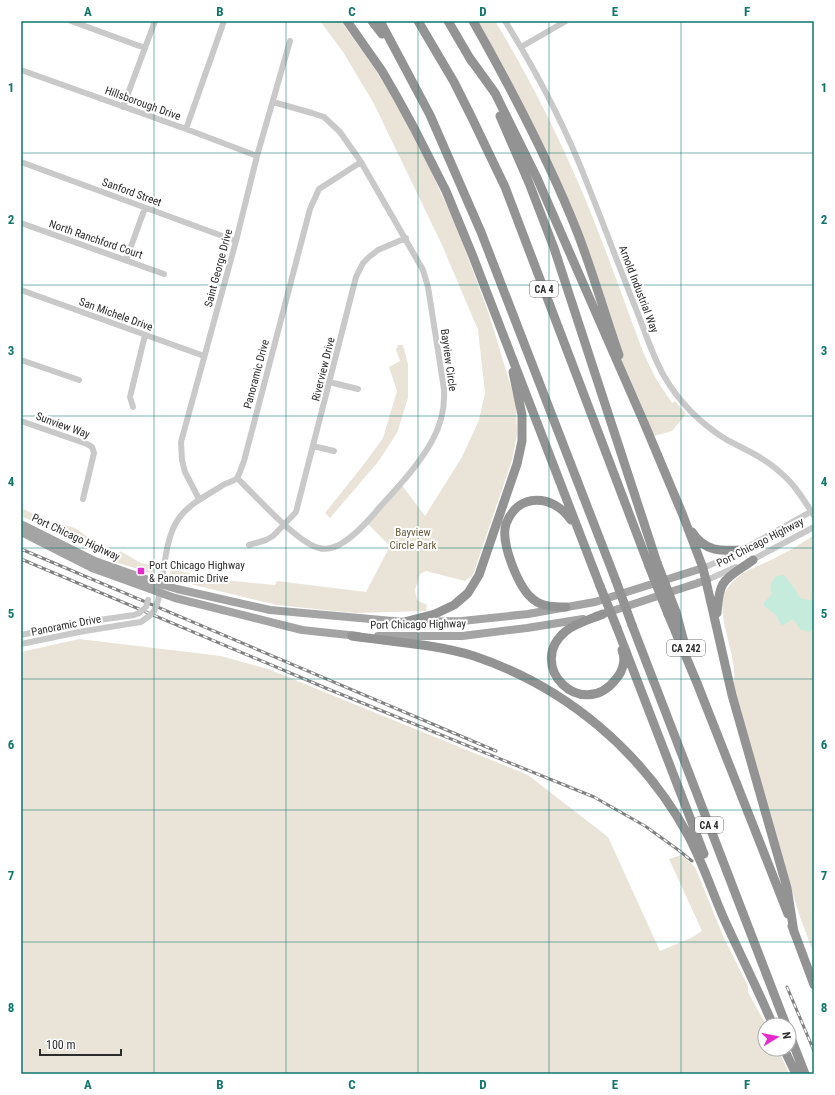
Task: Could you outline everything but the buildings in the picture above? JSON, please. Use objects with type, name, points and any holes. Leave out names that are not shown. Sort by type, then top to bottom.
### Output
[{"type":"highway","points":[[347,21],[382,71],[430,158],[460,222],[600,586],[606,613],[616,628],[710,872],[735,943]]},
{"type":"highway","points":[[372,21],[395,50]]},
{"type":"highway","name":"CA 4","points":[[380,21],[430,115],[476,218],[783,1017]]},
{"type":"highway","name":"CA 4","points":[[418,21],[454,82],[505,187],[653,564]]},
{"type":"highway","name":"CA 242","points":[[448,21],[469,57],[501,119],[542,216],[653,564],[697,683],[794,932]]},
{"type":"highway","points":[[473,21],[520,106],[556,181],[593,276],[602,309],[645,426]]},
{"type":"highway","points":[[469,57],[495,93],[521,144],[645,426],[682,513],[703,568],[732,695],[788,888],[794,932],[814,985]]},
{"type":"highway","points":[[404,622],[444,610],[461,600],[471,588],[479,575],[484,562],[520,452],[522,428],[520,402],[510,360],[488,297]]},
{"type":"highway","points":[[566,607],[552,607],[535,601],[523,589],[506,544],[504,535],[506,526],[510,517],[522,505],[537,500],[545,501],[557,505],[567,514],[583,542]]},
{"type":"highway","points":[[682,513],[698,541],[712,549],[725,551],[742,550]]},
{"type":"highway","points":[[716,621],[718,598],[723,584],[735,572],[753,560]]},
{"type":"highway","points":[[606,613],[568,630],[556,642],[552,660],[553,671],[557,679],[563,685],[578,694],[586,695],[602,691],[614,682],[622,669],[624,658],[624,653],[616,628]]},
{"type":"highway","points":[[352,636],[454,651],[474,656],[512,671],[546,689],[595,722],[627,751],[656,785],[679,820],[698,855],[735,943],[769,1017]]},
{"type":"highway","points":[[797,1054],[805,1074]]},
{"type":"highway","points":[[788,1057],[796,1074]]},
{"type":"main road","name":"Port Chicago Highway","points":[[21,524],[95,561],[160,584],[270,610],[404,622],[462,621],[528,614],[595,602],[703,568]]},
{"type":"main road","name":"Port Chicago Highway","points":[[21,532],[92,568],[175,598],[302,630],[352,636],[462,636],[572,622],[606,613],[706,580]]},
{"type":"street","points":[[71,21],[145,48]]},
{"type":"street","points":[[124,107],[155,21]]},
{"type":"street","points":[[186,129],[224,21]]},
{"type":"street","name":"Arnold Industrial Way","points":[[505,21],[521,47],[551,103],[574,152],[589,186],[650,346],[664,376],[674,392],[696,417],[725,438],[760,457],[782,473],[797,489],[813,512]]},
{"type":"street","points":[[521,47],[566,21]]},
{"type":"street","name":"Saint George Drive","points":[[199,500],[185,472],[182,460],[181,442],[236,241],[257,156],[290,41]]},
{"type":"street","name":"Hillsborough Drive","points":[[21,70],[257,156]]},
{"type":"street","name":"Bayview Circle","points":[[237,478],[284,524],[308,544],[319,548],[327,548],[340,544],[366,522],[417,466],[432,440],[442,417],[445,401],[428,287],[423,270],[406,238],[361,162],[340,132],[324,117],[273,102]]},
{"type":"street","name":"Sanford Street","points":[[21,162],[236,241]]},
{"type":"street","name":"Panoramic Drive","points":[[237,478],[244,461],[310,209],[319,189],[361,162]]},
{"type":"street","points":[[126,260],[145,208]]},
{"type":"street","name":"North Ranchford Court","points":[[21,223],[164,274]]},
{"type":"street","name":"Riverview Drive","points":[[249,545],[266,540],[273,536],[296,512],[356,277],[363,263],[378,250],[406,238]]},
{"type":"street","name":"San Michele Drive","points":[[21,290],[204,356]]},
{"type":"street","points":[[133,407],[130,397],[145,335]]},
{"type":"street","points":[[21,360],[79,380]]},
{"type":"street","points":[[330,382],[358,389]]},
{"type":"street","name":"Sunview Way","points":[[21,421],[92,447],[94,453],[83,499]]},
{"type":"street","points":[[313,446],[334,451]]},
{"type":"street","points":[[160,584],[169,542],[174,527],[183,513],[199,500],[237,478]]},
{"type":"street","name":"Port Chicago Highway","points":[[703,568],[742,550],[813,512]]},
{"type":"street","name":"Port Chicago Highway","points":[[706,580],[753,560],[814,527]]},
{"type":"street","name":"Panoramic Drive","points":[[21,644],[79,632],[141,622],[150,616],[154,611],[157,604],[157,592],[160,584]]},
{"type":"street","name":"Panoramic Drive","points":[[21,636],[78,623],[134,615],[146,607],[148,600],[157,592]]},
{"type":"green space","name":"Bayview Circle Park","points":[[320,21],[341,21],[375,69],[415,136],[457,228],[489,314],[516,405],[517,434],[512,460],[474,572],[472,576],[465,581],[426,571],[420,574],[415,590],[417,600],[427,605],[426,611],[355,613],[277,605],[198,586],[169,577],[171,569],[213,579],[275,585],[277,581],[366,592],[390,546],[366,522],[401,484],[425,516],[462,457],[479,420],[485,393],[478,330],[442,245],[374,104],[343,52]]},
{"type":"green space","points":[[473,21],[495,21],[519,62],[552,125],[606,250],[644,354],[656,379],[672,403],[675,401],[686,414],[672,431],[650,437],[602,309],[578,235]]},
{"type":"green space","points":[[398,345],[403,345],[408,364],[408,398],[397,433],[378,462],[330,518],[325,513],[383,438],[397,391],[389,367],[400,361],[396,350]]},
{"type":"green space","points":[[21,508],[47,520],[75,528],[117,558],[120,551],[141,563],[156,566],[154,574],[115,562],[21,516]]},
{"type":"green space","points":[[814,535],[814,955],[790,885],[734,688],[734,666],[722,610],[724,592],[725,593],[729,586],[739,576],[752,568],[783,554]]},
{"type":"green space","points":[[79,639],[221,656],[268,669],[528,775],[608,837],[660,951],[691,938],[702,931],[669,859],[681,855],[695,867],[724,938],[748,986],[748,992],[762,1017],[757,1017],[757,1057],[782,1057],[789,1074],[21,1074],[21,652]]},
{"type":"shaded area","points":[[784,575],[800,598],[814,601],[814,627],[810,632],[801,630],[793,619],[783,625],[780,624],[777,616],[764,606],[764,602],[772,594],[771,584],[773,580],[776,576]]},
{"type":"railway","points":[[21,549],[496,751]]},
{"type":"railway","points":[[21,559],[328,689],[594,797],[645,826],[692,861]]},
{"type":"railway","points":[[787,987],[814,1051]]},
{"type":"place","name":"Port Chicago Highway & Panoramic Drive","points":[[141,571]]}]
